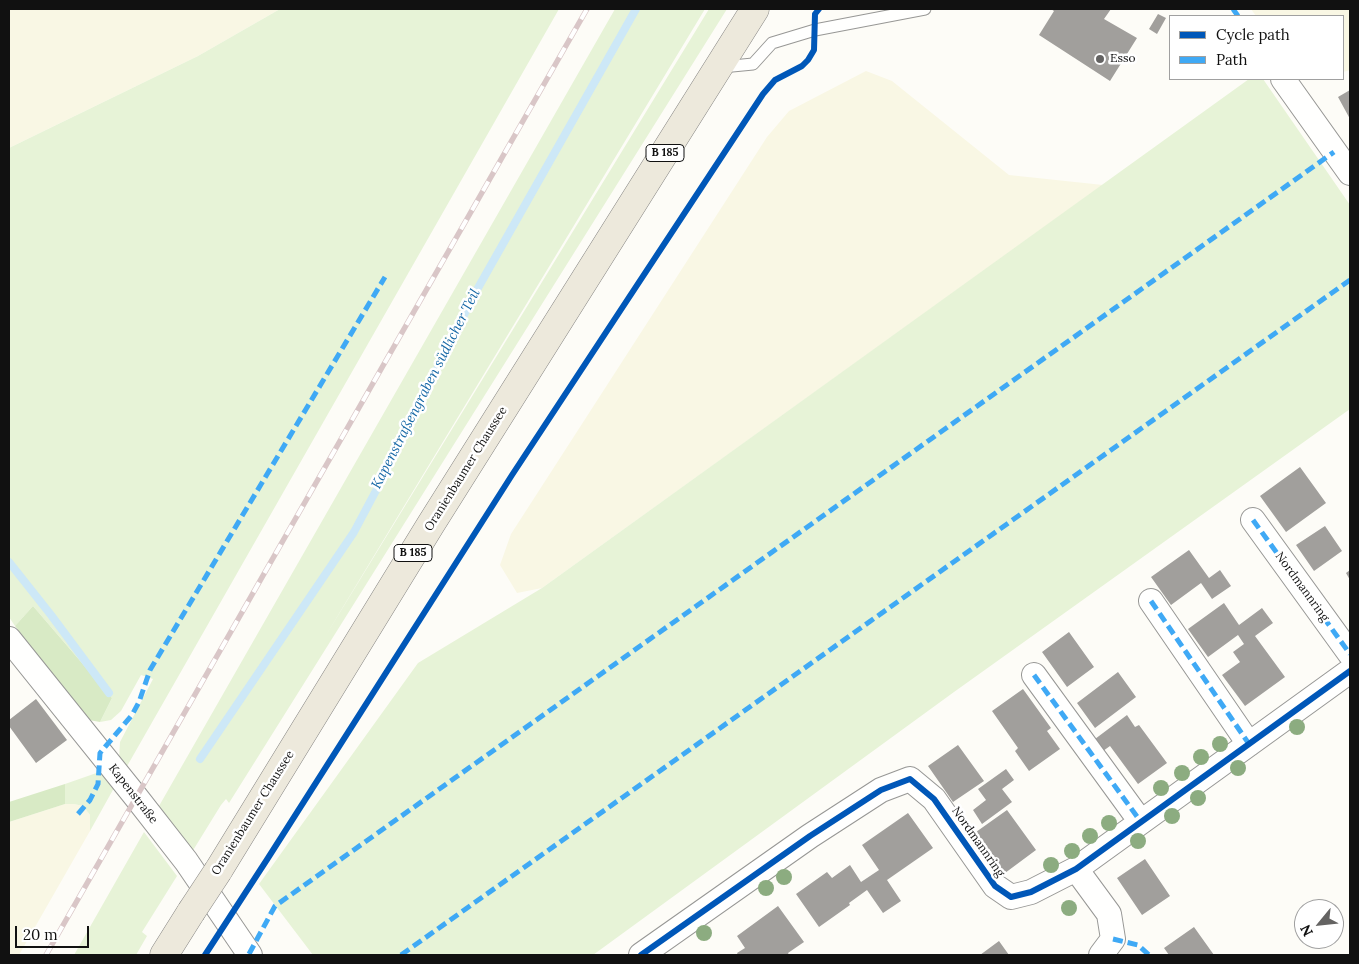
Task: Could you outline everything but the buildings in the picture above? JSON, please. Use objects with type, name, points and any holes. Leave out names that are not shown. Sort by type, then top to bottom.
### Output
[{"type":"main road","name":"Oranienbaumer Chaussee","points":[[164,955],[218,871],[431,524],[755,9]]},
{"type":"street","points":[[1284,80],[1350,173]]},
{"type":"street","name":"Nordmannring","points":[[1253,520],[1350,654]]},
{"type":"street","points":[[1151,601],[1249,744]]},
{"type":"street","name":"Kapenstraße","points":[[9,639],[186,861],[250,955]]},
{"type":"street","name":"Nordmannring","points":[[642,955],[810,836],[881,790],[910,779],[934,799],[995,886],[1011,897],[1031,892],[1076,869],[1350,671]]},
{"type":"street","points":[[1034,675],[1141,822]]},
{"type":"street","points":[[1076,869],[1109,914],[1113,939],[1101,955]]},
{"type":"lane","points":[[718,68],[753,64],[772,43],[815,30],[919,9]]},
{"type":"shaded area","points":[[9,9],[280,9],[198,56],[9,148]]},
{"type":"shaded area","points":[[1251,9],[1350,9],[1350,70],[1344,72],[1344,15],[1255,15]]},
{"type":"shaded area","points":[[866,71],[892,81],[1009,175],[1103,185],[542,588],[517,593],[500,565],[511,534],[767,137],[789,111]]},
{"type":"shaded area","points":[[65,804],[83,806],[90,815],[90,831],[19,955],[9,955],[9,822]]},
{"type":"green space","points":[[280,9],[559,9],[126,768],[119,759],[120,742],[153,679],[141,675],[121,711],[111,720],[100,722],[112,698],[33,606],[15,626],[9,617],[9,148],[198,56]]},
{"type":"green space","points":[[615,9],[705,9],[323,640],[709,9],[727,9],[229,803],[226,799],[221,805],[192,852],[159,806]]},
{"type":"green space","points":[[1248,80],[1264,80],[1350,205],[1350,409],[954,692],[593,955],[313,955],[259,884],[418,663],[542,588]]},
{"type":"green space","points":[[33,606],[112,698],[100,722],[89,720],[15,626]]},
{"type":"green space","points":[[105,770],[114,788],[90,831],[90,815],[83,806],[65,804],[65,784]]},
{"type":"green space","points":[[65,784],[65,804],[9,822],[9,802]]},
{"type":"green space","points":[[144,832],[177,876],[142,932],[147,936],[136,955],[74,955]]},
{"type":"waterway","name":"Kapenstraßengraben südlicher Teil","points":[[200,759],[354,532],[474,295],[636,9]]},
{"type":"waterway","name":"Kapenstraßengraben südlicher Teil","points":[[9,562],[109,693]]},
{"type":"railway","points":[[46,955],[587,9]]},
{"type":"marked path","points":[[1233,9],[1237,15]]},
{"type":"marked path","points":[[249,954],[275,906],[1334,152]]},
{"type":"marked path","points":[[78,814],[90,800],[98,784],[100,753],[132,715],[139,702],[150,670],[385,277]]},
{"type":"marked path","points":[[401,955],[1350,280]]},
{"type":"marked path","points":[[1253,520],[1350,654]]},
{"type":"marked path","points":[[1151,601],[1249,744]]},
{"type":"marked path","points":[[1034,675],[1141,822]]},
{"type":"marked path","points":[[1113,939],[1138,945],[1149,955]]},
{"type":"cycle path","points":[[205,955],[512,475],[763,94],[775,80],[802,66],[808,60],[814,50],[815,14],[819,9]]},
{"type":"cycle path","points":[[641,955],[810,836],[881,790],[910,779],[934,799],[995,886],[1011,897],[1031,892],[1076,869],[1350,671]]},
{"type":"place","name":"Esso","points":[[1100,59]]}]
